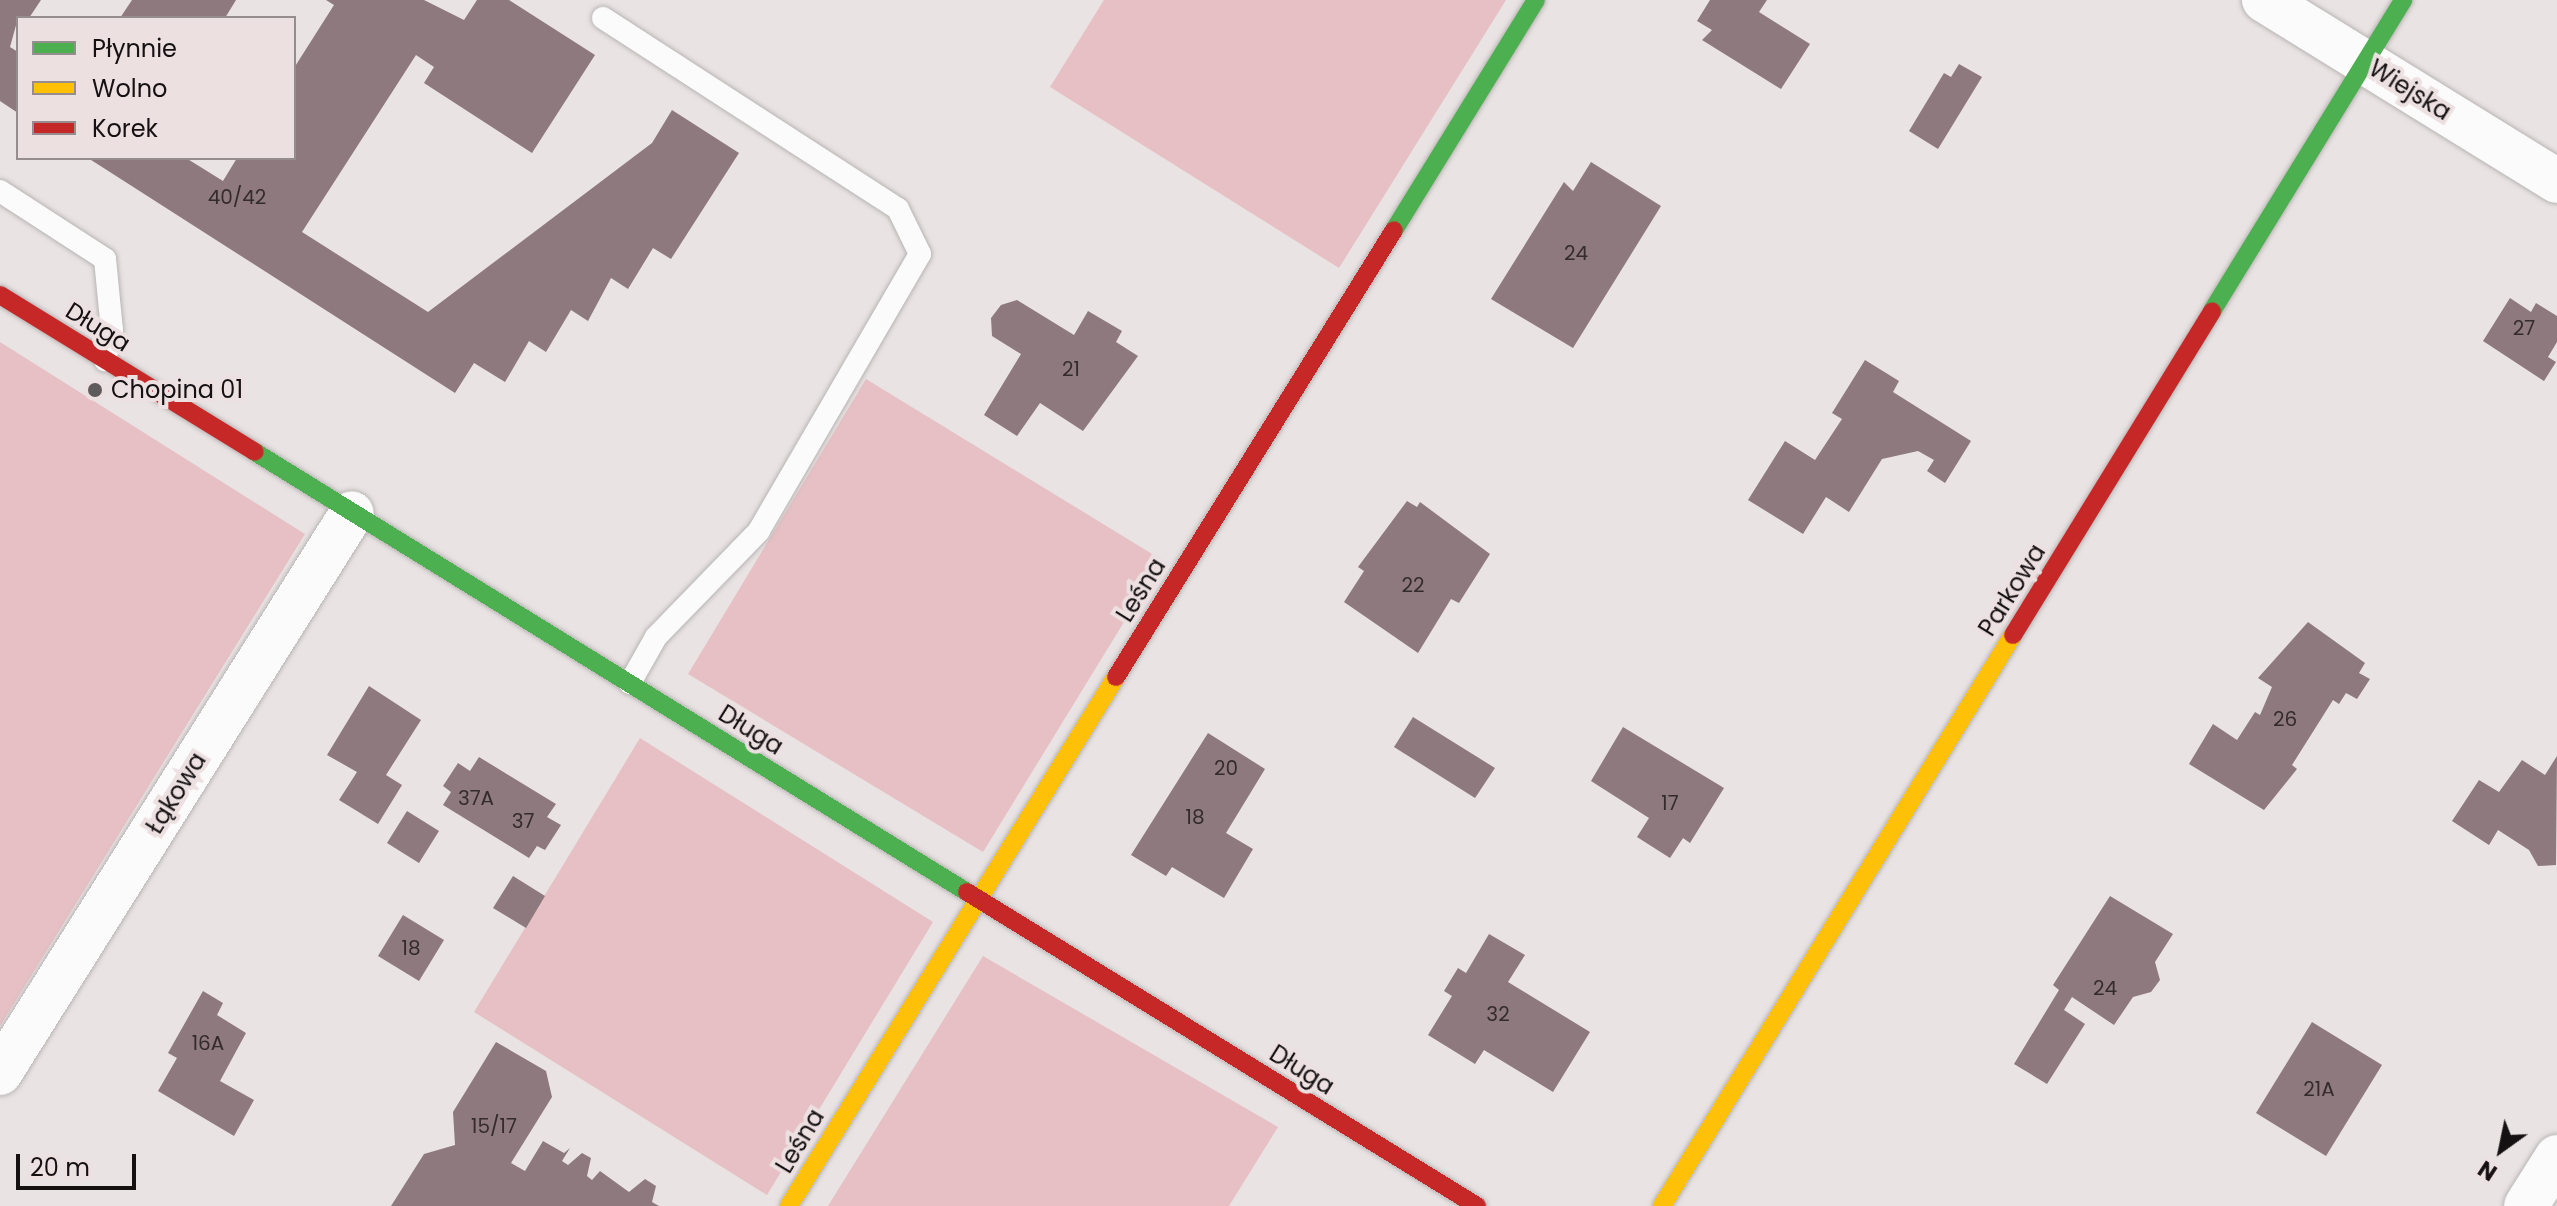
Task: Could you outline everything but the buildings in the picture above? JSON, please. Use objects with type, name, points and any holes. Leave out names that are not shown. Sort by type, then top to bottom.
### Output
[{"type":"street","name":"Leśna","points":[[789,1206],[1536,0]]},
{"type":"street","name":"Wiejska","points":[[2264,0],[2557,181]]},
{"type":"street","name":"Parkowa","points":[[1662,1206],[2403,0]]},
{"type":"street","name":"Długa","points":[[0,295],[1477,1206]]},
{"type":"street","name":"Łąkowa","points":[[0,1073],[352,513]]},
{"type":"street","points":[[2526,1206],[2557,1157]]},
{"type":"lane","points":[[603,18],[898,209],[920,254],[759,531],[656,637],[630,683]]},
{"type":"lane","points":[[0,191],[105,259],[112,330],[105,360]]},
{"type":"shaded area","points":[[1104,0],[1506,0],[1339,268],[1050,87]]},
{"type":"shaded area","points":[[0,342],[305,534],[0,1026]]},
{"type":"shaded area","points":[[866,379],[1162,560],[983,852],[688,674]]},
{"type":"shaded area","points":[[640,738],[933,922],[767,1195],[474,1012]]},
{"type":"shaded area","points":[[983,956],[1278,1127],[1229,1206],[828,1206]]},
{"type":"traffic: fast","points":[[1394,230],[1536,0]]},
{"type":"traffic: fast","points":[[2212,311],[2403,0]]},
{"type":"traffic: fast","points":[[255,452],[967,892]]},
{"type":"traffic: slow","points":[[1662,1206],[2013,635]]},
{"type":"traffic: slow","points":[[789,1206],[1116,677]]},
{"type":"traffic: jam","points":[[1116,677],[1394,230]]},
{"type":"traffic: jam","points":[[0,295],[255,452]]},
{"type":"traffic: jam","points":[[2013,635],[2212,311]]},
{"type":"traffic: jam","points":[[967,892],[1477,1206]]},
{"type":"place","name":"Chopina 01","points":[[95,390]]}]
